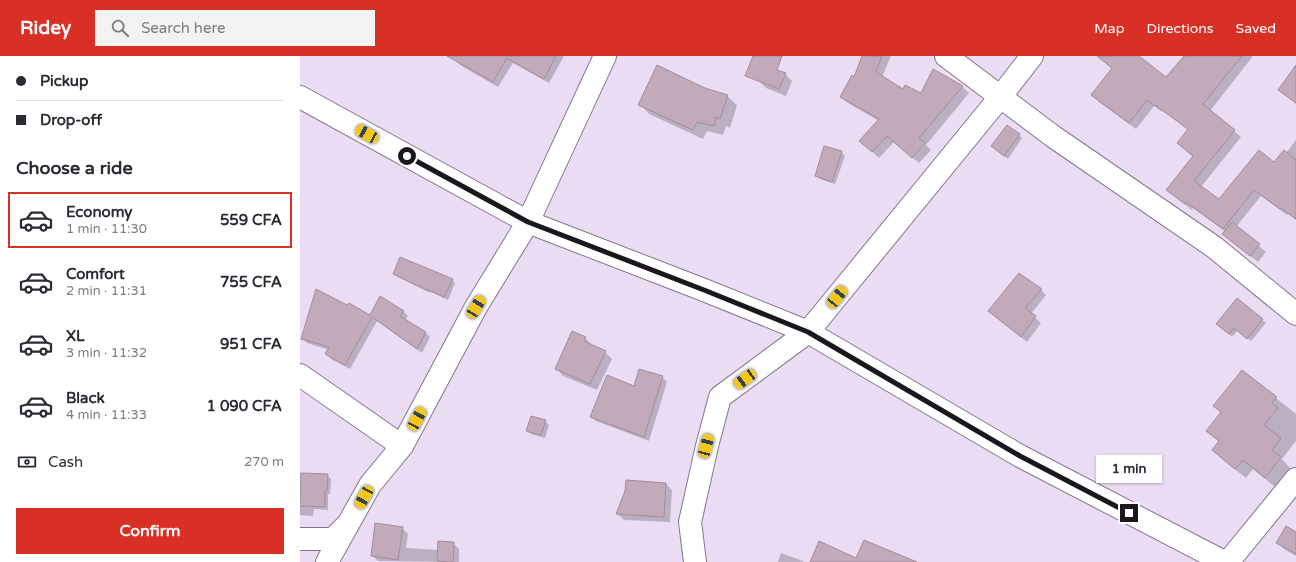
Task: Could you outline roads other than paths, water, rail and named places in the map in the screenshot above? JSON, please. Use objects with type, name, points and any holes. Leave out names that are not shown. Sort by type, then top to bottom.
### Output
[{"type":"street","points":[[327,562],[370,485],[402,446],[476,307],[528,222],[606,56]]},
{"type":"street","points":[[946,56],[1054,137],[1214,247],[1296,314]]},
{"type":"street","points":[[695,562],[690,522],[706,446],[720,397],[808,332],[1032,56]]},
{"type":"street","points":[[300,97],[528,222],[808,332],[1020,456],[1224,562]]},
{"type":"street","points":[[300,375],[402,446]]},
{"type":"street","points":[[1228,562],[1296,479]]},
{"type":"street","points":[[300,539],[333,539],[350,521]]}]
